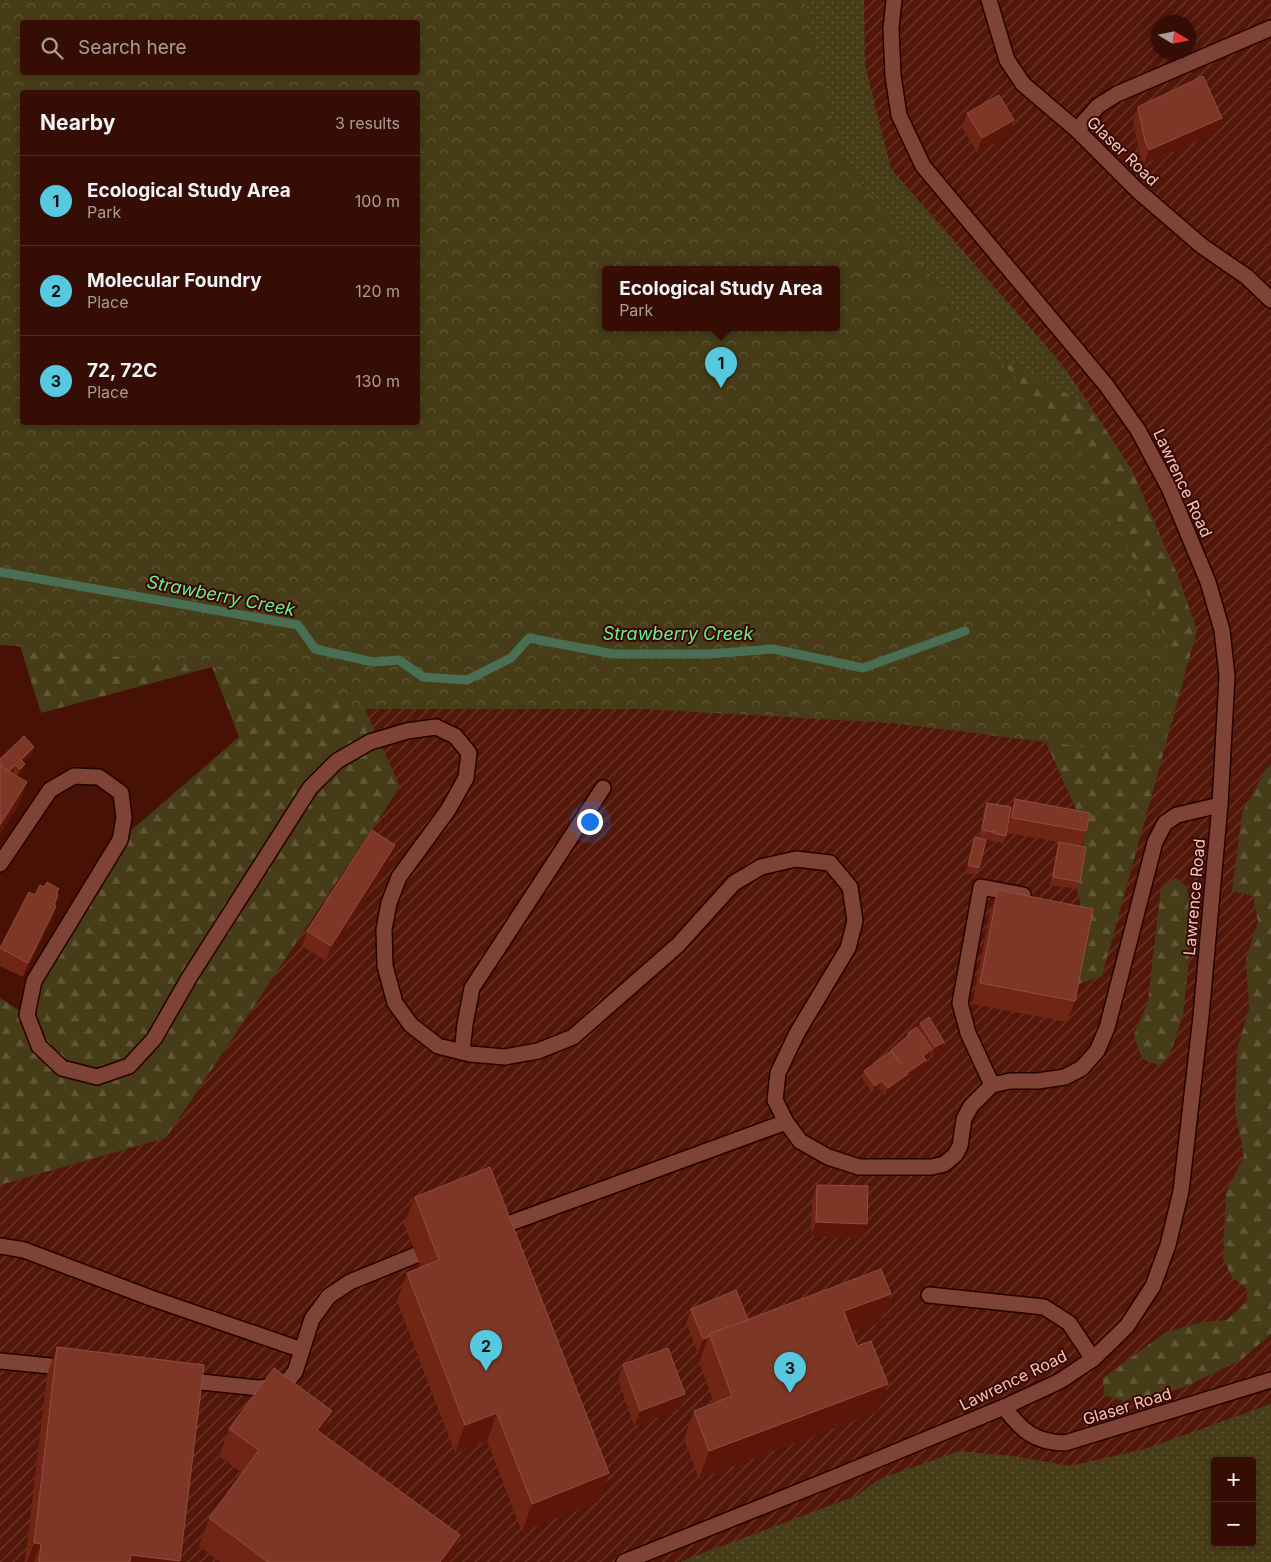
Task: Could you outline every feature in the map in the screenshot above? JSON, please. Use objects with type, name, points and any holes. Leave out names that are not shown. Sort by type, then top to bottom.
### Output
[{"type":"lane","name":"Lawrence Road","points":[[624,1562],[838,1476],[1004,1407],[1060,1381],[1093,1358],[1127,1326],[1153,1286],[1168,1245],[1181,1191],[1201,1016],[1220,805],[1227,676],[1222,630],[1208,582],[1169,488],[1138,430],[1106,385],[923,166],[899,115],[893,76],[891,28],[894,0]]},
{"type":"lane","name":"Glaser Road","points":[[989,0],[1007,60],[1023,84],[1077,130],[1137,190],[1202,246],[1247,277],[1271,300]]},
{"type":"lane","points":[[1077,130],[1098,106],[1117,94],[1271,28]]},
{"type":"lane","points":[[0,864],[50,790],[74,776],[98,777],[121,793],[124,818],[120,840],[34,981],[27,1015],[39,1046],[62,1068],[97,1077],[129,1066],[154,1039],[190,978],[310,788],[337,761],[370,742],[407,731],[436,727],[455,736],[468,753],[466,778],[448,810],[399,878],[389,903],[384,928],[385,966],[395,1003],[411,1025],[438,1046],[462,1052],[505,1057],[538,1051],[573,1037],[678,945],[734,883],[761,867],[796,859],[830,863],[850,887],[855,921],[848,948],[797,1033],[778,1073],[775,1100],[786,1122],[800,1141],[828,1157],[860,1167],[932,1167],[944,1164],[955,1155],[960,1146],[964,1119],[971,1106],[992,1086],[1010,1081],[1038,1081],[1065,1077],[1082,1068],[1097,1051],[1107,1028],[1154,842],[1165,823],[1177,815],[1220,805]]},
{"type":"lane","points":[[462,1052],[472,988],[602,788]]},
{"type":"lane","points":[[992,1086],[968,1033],[960,1003],[981,887],[1024,895]]},
{"type":"lane","points":[[494,1229],[786,1122]]},
{"type":"lane","points":[[0,1246],[24,1250],[150,1298],[302,1350]]},
{"type":"lane","points":[[169,1378],[258,1388],[283,1386],[295,1372],[312,1319],[329,1296],[350,1282],[416,1255]]},
{"type":"lane","points":[[929,1295],[1044,1307],[1069,1323],[1093,1358]]},
{"type":"lane","points":[[0,1361],[89,1370]]},
{"type":"lane","name":"Glaser Road","points":[[1004,1407],[1014,1421],[1034,1437],[1049,1443],[1065,1443],[1271,1380]]},
{"type":"shaded area","points":[[804,0],[1271,0],[1271,1562],[0,1562],[0,1185],[166,1138],[400,787],[364,709],[645,709],[893,723],[1101,749],[1098,473],[953,305]]},
{"type":"green space","points":[[0,0],[804,0],[840,153],[953,305],[1098,473],[1179,671],[1166,745],[1101,749],[893,723],[645,709],[364,709],[212,667],[0,645]]},
{"type":"green space","points":[[778,0],[864,0],[865,65],[891,169],[1061,363],[1091,407],[995,354],[840,328],[840,266],[835,266]]},
{"type":"green space","points":[[0,68],[20,90],[20,425],[420,425],[420,420],[602,272],[602,331],[664,331],[995,354],[1091,407],[1132,470],[1178,576],[1197,630],[1102,976],[1075,985],[1086,930],[1077,889],[1083,854],[1084,827],[1031,709],[941,729],[893,723],[645,709],[365,709],[400,787],[166,1138],[0,1185],[0,998],[26,1015],[34,981],[120,840],[239,737],[212,667],[41,713],[20,646],[0,645]]},
{"type":"green space","points":[[1271,765],[1271,1334],[1241,1360],[1182,1388],[1123,1401],[1104,1395],[1103,1378],[1166,1332],[1203,1322],[1227,1320],[1247,1301],[1247,1289],[1232,1277],[1223,1258],[1226,1192],[1244,1156],[1235,1110],[1237,1050],[1249,1009],[1246,959],[1258,921],[1253,896],[1232,891],[1242,813],[1266,769]]},
{"type":"green space","points":[[1176,878],[1187,887],[1192,932],[1183,1015],[1170,1054],[1160,1066],[1142,1059],[1134,1035],[1148,1001],[1161,887]]},
{"type":"green space","points":[[1271,1404],[1271,1562],[679,1562],[858,1495],[879,1479],[959,1451],[1013,1456],[1070,1466],[1148,1448]]},
{"type":"building","points":[[1203,76],[1222,118],[1149,150],[1145,141],[1138,107]]},
{"type":"building","points":[[999,95],[1014,120],[982,138],[967,113]]},
{"type":"building","points":[[24,736],[34,747],[21,760],[25,764],[20,769],[16,765],[9,771],[0,766],[0,759]]},
{"type":"building","points":[[0,766],[27,782],[0,825]]},
{"type":"building","points":[[1015,799],[1090,813],[1086,831],[1012,818]]},
{"type":"building","points":[[987,803],[1011,807],[1006,836],[993,833],[994,830],[992,832],[982,830]]},
{"type":"building","points":[[372,830],[395,845],[331,946],[307,931]]},
{"type":"building","points":[[975,837],[986,840],[979,868],[968,865]]},
{"type":"building","points":[[1059,842],[1086,847],[1080,882],[1053,877]]},
{"type":"building","points":[[47,882],[59,889],[56,893],[58,895],[54,905],[56,906],[28,963],[0,948],[29,892],[35,895],[40,885],[44,887]]},
{"type":"building","points":[[998,890],[1093,909],[1075,1001],[980,983]]},
{"type":"building","points":[[929,1017],[944,1042],[935,1047],[920,1023]]},
{"type":"building","points":[[916,1027],[932,1049],[923,1056],[926,1060],[888,1088],[882,1081],[875,1086],[864,1071],[891,1051],[901,1064],[891,1050]]},
{"type":"building","points":[[490,1167],[609,1473],[532,1504],[497,1413],[465,1425],[407,1273],[439,1260],[415,1197]]},
{"type":"building","points":[[817,1185],[868,1186],[867,1224],[816,1222]]},
{"type":"building","points":[[881,1269],[891,1294],[844,1311],[857,1346],[871,1341],[888,1384],[709,1451],[694,1411],[732,1396],[709,1334]]},
{"type":"building","points":[[736,1290],[748,1320],[709,1334],[708,1337],[703,1339],[691,1309]]},
{"type":"building","points":[[57,1347],[204,1365],[180,1561],[131,1555],[130,1562],[39,1562],[41,1544],[34,1543]]},
{"type":"building","points":[[668,1348],[685,1394],[640,1411],[623,1364]]},
{"type":"building","points":[[274,1368],[332,1411],[317,1430],[460,1535],[440,1562],[268,1562],[209,1518],[259,1450],[229,1429]]},
{"type":"waterway","name":"Strawberry Creek","points":[[0,572],[298,625],[315,649],[373,662],[399,660],[423,677],[467,680],[511,658],[529,638],[613,654],[708,654],[773,649],[863,668],[965,631]]},
{"type":"place","name":"Ecological Study Area","points":[[721,388]]},
{"type":"place","name":"Molecular Foundry","points":[[486,1371]]},
{"type":"place","name":"72, 72C","points":[[790,1393]]}]
